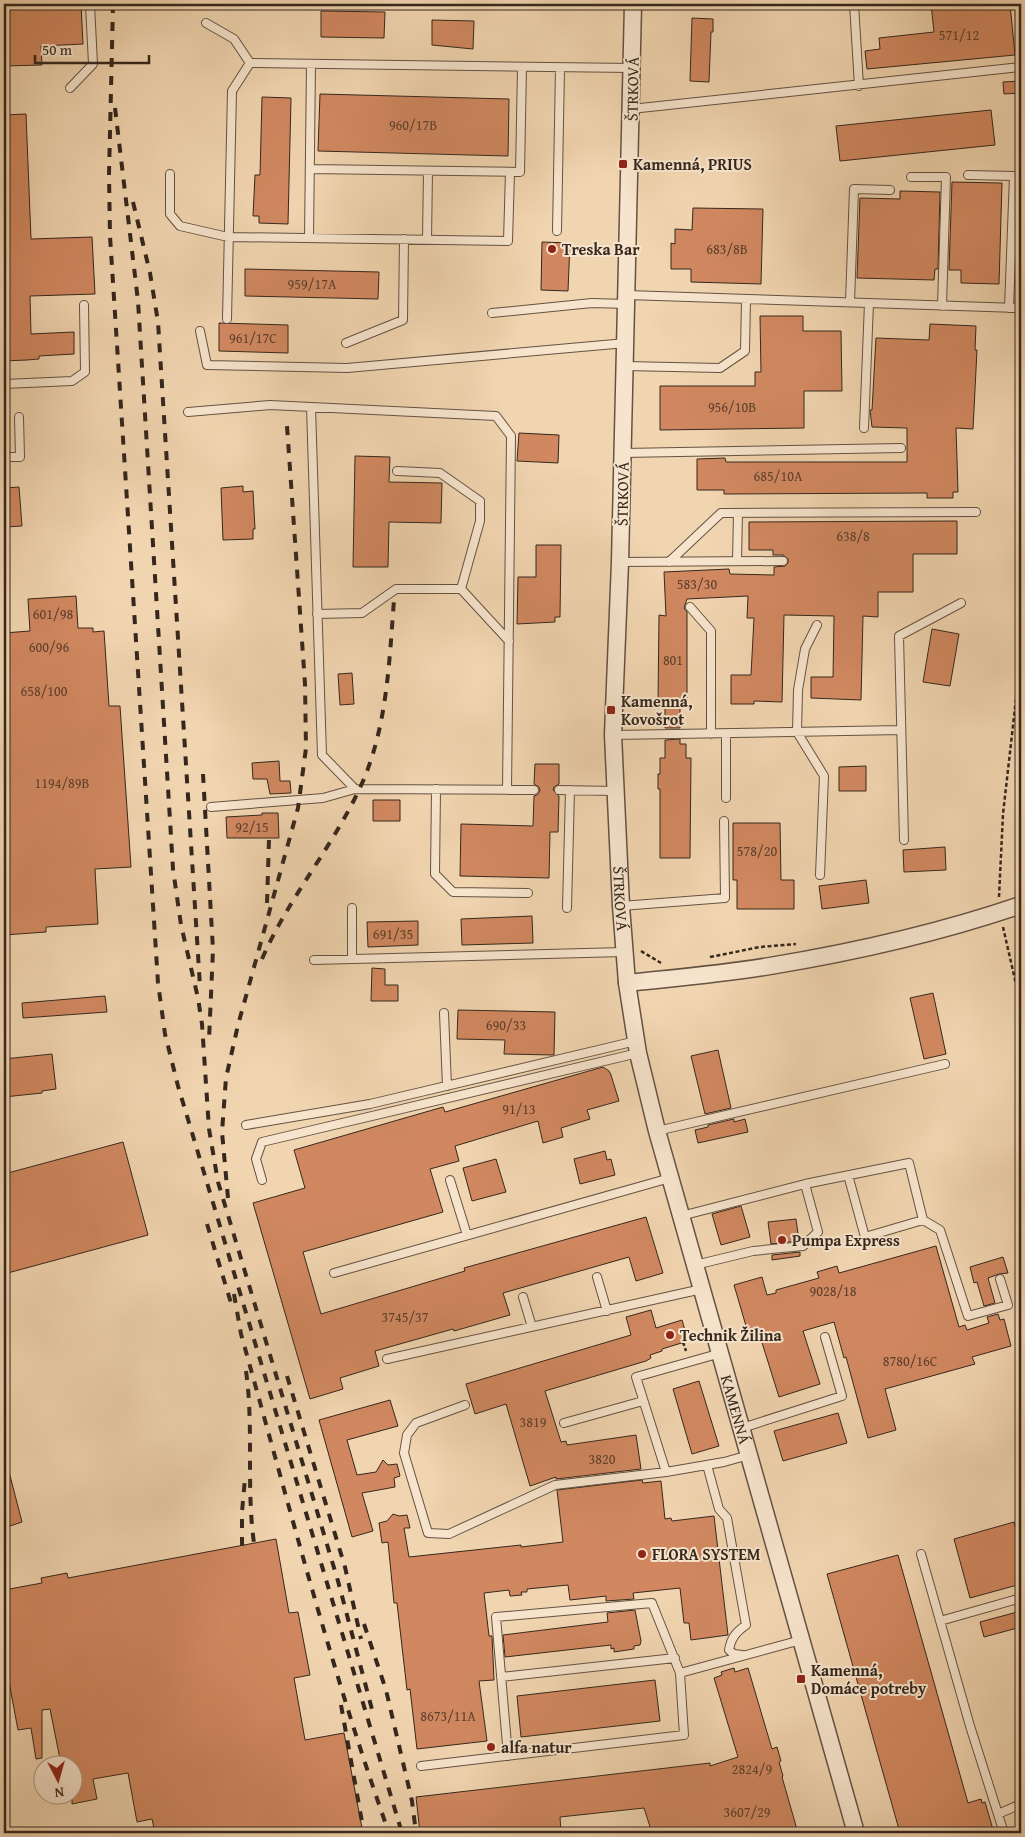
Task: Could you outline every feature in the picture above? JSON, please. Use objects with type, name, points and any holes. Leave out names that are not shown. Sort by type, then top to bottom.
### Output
[{"type":"street","name":"ŠTRKOVÁ","points":[[627,983],[621,906],[613,735],[623,453],[633,4]]},
{"type":"street","points":[[627,983],[769,967],[910,938],[1007,905]]},
{"type":"street","name":"KAMENNÁ","points":[[627,983],[637,1047],[657,1131],[856,1833]]},
{"type":"lane","points":[[70,88],[92,64],[90,4]]},
{"type":"lane","points":[[687,5],[713,4]]},
{"type":"lane","points":[[854,4],[859,86]]},
{"type":"lane","points":[[206,23],[234,39],[250,64]]},
{"type":"lane","points":[[250,64],[632,68]]},
{"type":"lane","points":[[226,319],[232,91],[250,64]]},
{"type":"lane","points":[[310,238],[311,64]]},
{"type":"lane","points":[[310,169],[520,172],[522,67]]},
{"type":"lane","points":[[631,109],[859,86],[1021,67]]},
{"type":"lane","points":[[557,231],[560,68]]},
{"type":"lane","points":[[427,239],[428,171]]},
{"type":"lane","points":[[170,174],[170,214],[180,226],[228,238],[508,240],[510,172]]},
{"type":"lane","points":[[968,175],[1014,176],[1009,308]]},
{"type":"lane","points":[[912,177],[946,177],[942,306]]},
{"type":"lane","points":[[850,302],[854,189],[890,190]]},
{"type":"lane","points":[[346,343],[403,320],[404,239]]},
{"type":"lane","points":[[625,366],[720,368],[745,351],[746,299]]},
{"type":"lane","points":[[492,313],[627,300],[746,299],[1021,308]]},
{"type":"lane","points":[[864,428],[870,304]]},
{"type":"lane","points":[[4,384],[72,381],[85,372],[84,305]]},
{"type":"lane","points":[[200,331],[206,365],[347,368],[626,342]]},
{"type":"lane","points":[[188,412],[270,404],[496,416],[511,436],[507,790]]},
{"type":"lane","points":[[310,407],[322,755],[355,789]]},
{"type":"lane","points":[[4,457],[20,457],[18,417]]},
{"type":"lane","points":[[623,453],[901,448]]},
{"type":"lane","points":[[397,471],[440,473],[480,500],[480,521],[460,589]]},
{"type":"lane","points":[[669,562],[721,513],[976,512]]},
{"type":"lane","points":[[737,561],[738,513]]},
{"type":"lane","points":[[620,562],[783,561]]},
{"type":"lane","points":[[317,614],[362,613],[396,589],[460,589],[508,641]]},
{"type":"lane","points":[[904,840],[899,636],[961,603]]},
{"type":"lane","points":[[690,607],[711,631],[711,734]]},
{"type":"lane","points":[[817,625],[805,649],[798,690],[797,732],[824,776],[820,875]]},
{"type":"lane","points":[[613,735],[901,730]]},
{"type":"lane","points":[[726,734],[726,798]]},
{"type":"lane","points":[[211,807],[323,798],[355,789],[534,790]]},
{"type":"lane","points":[[436,789],[435,874],[453,892],[528,893]]},
{"type":"lane","points":[[559,790],[616,791]]},
{"type":"lane","points":[[567,908],[570,790]]},
{"type":"lane","points":[[621,906],[725,898],[724,821]]},
{"type":"lane","points":[[352,908],[352,959]]},
{"type":"lane","points":[[314,960],[624,952]]},
{"type":"lane","points":[[444,1013],[447,1086]]},
{"type":"lane","points":[[246,1125],[370,1104],[447,1086],[637,1047]]},
{"type":"lane","points":[[262,1180],[256,1159],[262,1142],[637,1047]]},
{"type":"lane","points":[[657,1131],[946,1064]]},
{"type":"lane","points":[[681,1216],[804,1184],[909,1163],[923,1220],[940,1230],[968,1316],[1008,1305],[1000,1279]]},
{"type":"lane","points":[[848,1175],[865,1237],[923,1220]]},
{"type":"lane","points":[[334,1273],[670,1178]]},
{"type":"lane","points":[[450,1180],[467,1235]]},
{"type":"lane","points":[[695,1265],[754,1251],[803,1246],[818,1232],[804,1184]]},
{"type":"lane","points":[[597,1277],[607,1311]]},
{"type":"lane","points":[[387,1359],[702,1289]]},
{"type":"lane","points":[[523,1297],[532,1327]]},
{"type":"lane","points":[[742,1428],[842,1396],[825,1337]]},
{"type":"lane","points":[[666,1472],[636,1377],[720,1353]]},
{"type":"lane","points":[[564,1423],[643,1401]]},
{"type":"lane","points":[[466,1405],[416,1423],[407,1435],[404,1453],[428,1532],[450,1534],[555,1485],[666,1472],[750,1456]]},
{"type":"lane","points":[[707,1465],[719,1509],[727,1518],[746,1625],[731,1640],[729,1650],[734,1654],[742,1655]]},
{"type":"lane","points":[[921,1554],[1004,1833]]},
{"type":"lane","points":[[940,1621],[1021,1598]]},
{"type":"lane","points":[[421,1766],[508,1756],[684,1735],[680,1673],[652,1603],[496,1617],[508,1756]]},
{"type":"lane","points":[[680,1673],[802,1640]]},
{"type":"lane","points":[[501,1676],[675,1658]]},
{"type":"lane","points":[[998,1814],[1021,1804]]},
{"type":"path","points":[[1021,656],[1003,814],[1007,905],[1021,1006]]},
{"type":"path","points":[[708,958],[724,953],[805,943]]},
{"type":"path","points":[[624,952],[641,951],[660,963],[669,966]]},
{"type":"building","points":[[4,4],[81,4],[83,44],[41,46],[42,65],[4,66]]},
{"type":"building","points":[[931,4],[1010,4],[1015,55],[867,69],[865,51],[880,49],[879,38],[934,32]]},
{"type":"building","points":[[321,11],[385,12],[384,38],[321,37]]},
{"type":"building","points":[[692,18],[713,19],[709,82],[690,81]]},
{"type":"building","points":[[432,20],[474,21],[473,49],[432,45]]},
{"type":"building","points":[[1021,81],[1021,93],[1004,94],[1003,82]]},
{"type":"building","points":[[320,94],[509,99],[508,156],[318,151]]},
{"type":"building","points":[[262,97],[291,98],[288,224],[259,223],[259,216],[253,216],[255,175],[260,175]]},
{"type":"building","points":[[991,110],[995,145],[840,161],[836,126]]},
{"type":"building","points":[[26,114],[31,239],[92,237],[95,294],[30,296],[31,334],[74,332],[74,354],[4,361],[4,115]]},
{"type":"building","points":[[952,182],[1002,183],[999,284],[961,283],[961,270],[949,270]]},
{"type":"building","points":[[900,191],[940,192],[938,269],[935,269],[934,280],[857,278],[860,198],[900,199]]},
{"type":"building","points":[[693,208],[763,209],[761,284],[691,282],[691,269],[671,269],[671,243],[675,244],[675,229],[692,230]]},
{"type":"building","points":[[542,242],[570,243],[568,291],[541,290]]},
{"type":"building","points":[[245,269],[379,272],[378,299],[245,296]]},
{"type":"building","points":[[760,316],[803,316],[803,331],[841,331],[842,391],[804,391],[804,428],[660,430],[660,386],[755,386],[755,372],[761,372]]},
{"type":"building","points":[[219,323],[288,325],[288,353],[219,351]]},
{"type":"building","points":[[930,324],[976,326],[975,350],[977,350],[973,429],[956,428],[958,492],[953,492],[953,498],[927,498],[927,493],[724,494],[724,490],[697,490],[697,459],[725,458],[726,462],[907,462],[907,428],[872,427],[870,410],[872,410],[876,338],[929,340]]},
{"type":"building","points":[[519,433],[559,435],[558,463],[517,461]]},
{"type":"building","points":[[355,456],[390,457],[389,482],[442,483],[441,523],[389,522],[388,567],[353,567]]},
{"type":"building","points":[[243,486],[243,492],[253,491],[255,529],[253,529],[253,539],[223,540],[221,488]]},
{"type":"building","points":[[19,487],[22,526],[6,527],[6,523],[4,523],[4,488]]},
{"type":"building","points":[[957,521],[957,554],[913,554],[913,592],[878,592],[878,617],[863,616],[861,700],[811,698],[811,677],[833,677],[834,616],[784,615],[782,702],[754,701],[754,704],[731,704],[731,675],[751,675],[754,618],[747,618],[748,596],[687,599],[684,608],[687,612],[687,704],[680,704],[680,728],[665,728],[665,704],[658,704],[659,615],[666,616],[664,572],[729,569],[730,574],[774,575],[774,567],[785,566],[788,563],[788,559],[783,555],[773,555],[773,550],[749,550],[749,522]]},
{"type":"building","points":[[536,545],[561,545],[560,617],[555,617],[555,622],[517,624],[518,577],[536,577]]},
{"type":"building","points":[[76,596],[78,628],[93,628],[93,632],[104,631],[109,706],[120,706],[131,867],[95,869],[98,924],[46,927],[46,932],[4,935],[4,633],[30,631],[28,599]]},
{"type":"building","points":[[932,629],[959,634],[950,686],[923,682]]},
{"type":"building","points":[[352,673],[354,704],[340,705],[338,674]]},
{"type":"building","points":[[680,739],[680,744],[686,744],[686,758],[691,758],[690,858],[660,858],[660,789],[658,789],[658,774],[660,774],[660,758],[665,758],[665,740]]},
{"type":"building","points":[[279,761],[280,781],[290,781],[291,793],[270,794],[267,779],[253,779],[252,763]]},
{"type":"building","points":[[535,764],[559,764],[559,784],[553,790],[559,796],[558,832],[550,832],[549,878],[460,876],[461,824],[533,826],[534,796],[540,791],[539,787],[534,784]]},
{"type":"building","points":[[866,766],[866,791],[839,791],[839,767]]},
{"type":"building","points":[[373,800],[400,800],[400,821],[373,821]]},
{"type":"building","points":[[262,813],[278,813],[279,838],[227,838],[226,817],[262,815]]},
{"type":"building","points":[[733,823],[780,823],[781,880],[794,880],[794,909],[737,909],[737,880],[733,880]]},
{"type":"building","points":[[945,847],[946,870],[904,872],[903,850]]},
{"type":"building","points":[[866,880],[869,903],[822,909],[819,886]]},
{"type":"building","points":[[532,916],[533,943],[462,945],[461,919]]},
{"type":"building","points":[[418,921],[418,945],[368,947],[367,922]]},
{"type":"building","points":[[372,968],[385,969],[385,985],[398,985],[398,1001],[371,1001]]},
{"type":"building","points":[[933,993],[946,1054],[924,1059],[910,998]]},
{"type":"building","points":[[105,996],[107,1012],[23,1018],[22,1003]]},
{"type":"building","points":[[458,1010],[555,1012],[554,1055],[504,1054],[505,1040],[457,1039]]},
{"type":"building","points":[[718,1050],[731,1108],[705,1114],[691,1056]]},
{"type":"building","points":[[52,1054],[56,1089],[42,1091],[42,1093],[4,1097],[4,1059]]},
{"type":"building","points":[[603,1067],[611,1075],[619,1101],[587,1110],[590,1119],[561,1128],[563,1137],[543,1143],[538,1121],[455,1146],[459,1161],[430,1169],[443,1212],[303,1252],[321,1314],[465,1271],[464,1268],[646,1217],[663,1273],[636,1281],[629,1257],[503,1293],[510,1315],[375,1351],[379,1366],[340,1378],[343,1389],[310,1399],[253,1203],[305,1188],[294,1150],[443,1107],[445,1112]]},
{"type":"building","points":[[734,1119],[734,1122],[745,1119],[748,1132],[698,1143],[695,1130]]},
{"type":"building","points":[[123,1142],[148,1235],[4,1274],[4,1174]]},
{"type":"building","points":[[605,1151],[607,1160],[611,1159],[615,1175],[580,1184],[574,1159]]},
{"type":"building","points":[[496,1159],[506,1192],[472,1201],[463,1168]]},
{"type":"building","points":[[741,1206],[750,1237],[721,1245],[712,1214]]},
{"type":"building","points":[[796,1219],[799,1241],[771,1244],[768,1222]]},
{"type":"building","points":[[936,1246],[959,1327],[965,1325],[967,1330],[989,1323],[987,1317],[998,1314],[1000,1320],[1004,1319],[1011,1346],[972,1357],[975,1364],[885,1389],[896,1430],[868,1438],[846,1357],[844,1358],[834,1322],[803,1331],[820,1384],[779,1397],[759,1333],[749,1336],[734,1285],[762,1277],[767,1295],[776,1293],[776,1290],[819,1278],[817,1272],[837,1266],[839,1273]]},
{"type":"building","points":[[800,1252],[800,1256],[772,1260],[772,1255]]},
{"type":"building","points":[[1003,1257],[1008,1273],[988,1278],[995,1303],[984,1306],[977,1282],[974,1283],[970,1267]]},
{"type":"building","points":[[651,1310],[656,1328],[682,1320],[688,1341],[662,1349],[662,1351],[650,1355],[651,1358],[646,1361],[545,1391],[561,1442],[566,1441],[567,1445],[636,1435],[641,1469],[556,1479],[556,1477],[530,1486],[506,1404],[475,1414],[466,1384],[631,1335],[626,1317]]},
{"type":"building","points":[[699,1381],[719,1446],[692,1454],[673,1389]]},
{"type":"building","points":[[390,1400],[398,1426],[347,1440],[357,1475],[376,1472],[383,1460],[388,1465],[397,1464],[400,1476],[394,1478],[395,1487],[362,1493],[373,1531],[352,1537],[319,1420]]},
{"type":"building","points":[[838,1413],[847,1443],[783,1461],[774,1431]]},
{"type":"building","points":[[8,1468],[22,1522],[4,1528],[4,1469]]},
{"type":"building","points":[[642,1480],[643,1483],[661,1481],[665,1519],[671,1518],[672,1521],[714,1516],[728,1635],[691,1640],[689,1623],[684,1623],[680,1588],[633,1593],[634,1599],[606,1601],[606,1596],[570,1600],[568,1585],[527,1589],[527,1592],[521,1592],[522,1595],[510,1596],[509,1590],[484,1593],[489,1636],[492,1636],[494,1680],[479,1681],[487,1741],[417,1749],[410,1689],[407,1690],[397,1603],[394,1603],[388,1542],[382,1543],[379,1523],[387,1521],[393,1514],[399,1516],[407,1515],[410,1528],[404,1528],[409,1557],[563,1542],[557,1490]]},
{"type":"building","points":[[1014,1522],[1021,1549],[1021,1584],[970,1598],[954,1539]]},
{"type":"building","points":[[276,1539],[289,1613],[298,1612],[310,1675],[294,1678],[305,1740],[344,1733],[363,1833],[155,1833],[152,1819],[137,1822],[128,1773],[93,1779],[97,1799],[82,1802],[82,1754],[59,1754],[50,1709],[42,1710],[42,1754],[35,1754],[31,1728],[18,1730],[4,1655],[4,1590],[42,1583],[41,1578],[67,1573],[68,1578]]},
{"type":"building","points":[[898,1555],[968,1803],[981,1799],[982,1803],[985,1802],[994,1833],[900,1833],[827,1574]]},
{"type":"building","points":[[635,1610],[641,1641],[640,1645],[634,1646],[634,1649],[614,1652],[614,1648],[611,1649],[611,1645],[505,1657],[503,1635],[608,1622],[607,1613]]},
{"type":"building","points":[[1021,1611],[1021,1627],[984,1637],[980,1622]]},
{"type":"building","points":[[734,1668],[735,1672],[748,1668],[772,1749],[777,1747],[781,1761],[779,1762],[782,1777],[798,1833],[753,1833],[751,1827],[729,1833],[652,1833],[644,1808],[560,1817],[561,1833],[420,1833],[416,1797],[710,1763],[710,1766],[738,1757],[714,1678],[722,1675],[721,1672]]},
{"type":"building","points":[[655,1680],[660,1721],[521,1737],[517,1696]]},
{"type":"railway","points":[[113,4],[109,175],[110,236],[158,983],[165,1034],[178,1086],[402,1833]]},
{"type":"railway","points":[[115,108],[138,301],[173,869],[181,925],[202,1024],[209,1129],[218,1182],[338,1581],[374,1717]]},
{"type":"railway","points":[[133,202],[150,273],[158,322],[200,986]]},
{"type":"railway","points":[[228,1198],[222,1132],[226,1078],[238,1025],[298,808],[306,748],[305,684],[287,426]]},
{"type":"railway","points":[[262,959],[284,916],[348,812],[368,768],[376,745],[385,697],[394,600]]},
{"type":"railway","points":[[203,774],[213,950],[209,1040]]},
{"type":"railway","points":[[267,903],[269,839]]},
{"type":"railway","points":[[207,1224],[231,1303]]},
{"type":"railway","points":[[234,1294],[241,1334],[329,1648],[389,1833]]},
{"type":"railway","points":[[246,1371],[250,1414],[250,1500],[254,1543]]},
{"type":"railway","points":[[287,1376],[345,1567],[361,1639]]},
{"type":"railway","points":[[242,1546],[245,1478]]},
{"type":"railway","points":[[364,1624],[386,1690],[412,1801],[416,1833]]},
{"type":"railway","points":[[341,1705],[364,1833]]},
{"type":"place","name":"Kamenná, PRIUS","points":[[623,164]]},
{"type":"place","name":"Treska Bar","points":[[552,249]]},
{"type":"place","name":"Kamenná, Kovošrot","points":[[611,710]]},
{"type":"place","name":"Pumpa Express","points":[[782,1240]]},
{"type":"place","name":"Technik Žilina","points":[[670,1335]]},
{"type":"place","name":"FLORA SYSTEM","points":[[642,1554]]},
{"type":"place","name":"Kamenná, Domáce potreby","points":[[801,1679]]},
{"type":"place","name":"alfa natur","points":[[491,1747]]}]
